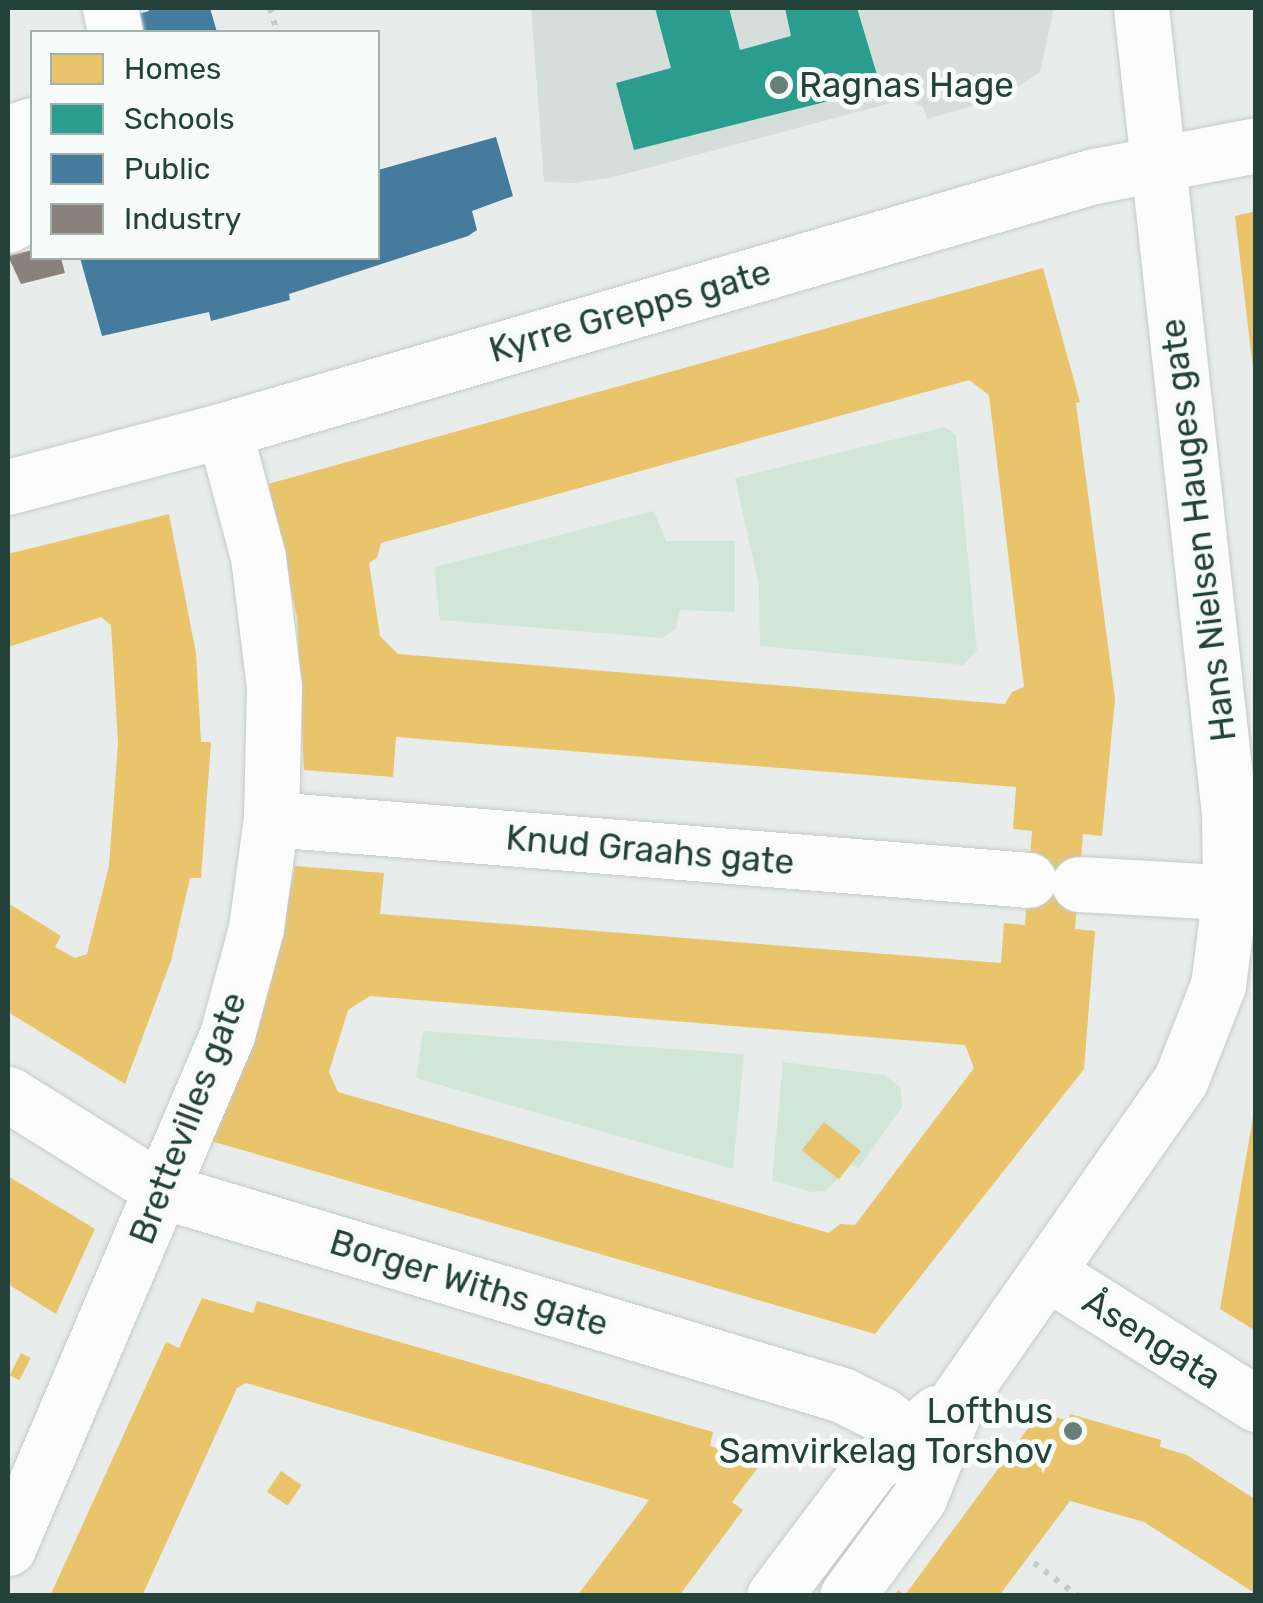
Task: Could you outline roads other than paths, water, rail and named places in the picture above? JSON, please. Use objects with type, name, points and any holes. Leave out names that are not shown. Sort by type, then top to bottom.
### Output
[{"type":"street","name":"Hans Nielsen Hauges gate","points":[[774,1596],[872,1466],[923,1446],[1048,1274],[1181,1079],[1218,985],[1243,893],[1222,740],[1141,8]]},
{"type":"street","name":"Kyrre Grepps gate","points":[[9,481],[224,430],[1094,176],[1256,145]]},
{"type":"street","points":[[8,160],[25,215],[8,225]]},
{"type":"street","name":"Brettevilles gate","points":[[8,1548],[227,1035],[256,928],[271,818],[272,669],[258,557],[224,430]]},
{"type":"street","name":"Knud Graahs gate","points":[[271,818],[1054,882],[1243,893]]},
{"type":"street","name":"Borger Withs gate","points":[[8,1094],[163,1191],[842,1396],[923,1446]]},
{"type":"street","name":"Åsengata","points":[[1048,1274],[1256,1404]]},
{"type":"street","name":"Hans Nielsen Hauges gate","points":[[847,1596],[919,1498],[923,1446]]},
{"type":"place","name":"Ragnas Hage","points":[[779,85]]},
{"type":"place","name":"Lofthus Samvirkelag Torshov","points":[[1073,1431]]}]
